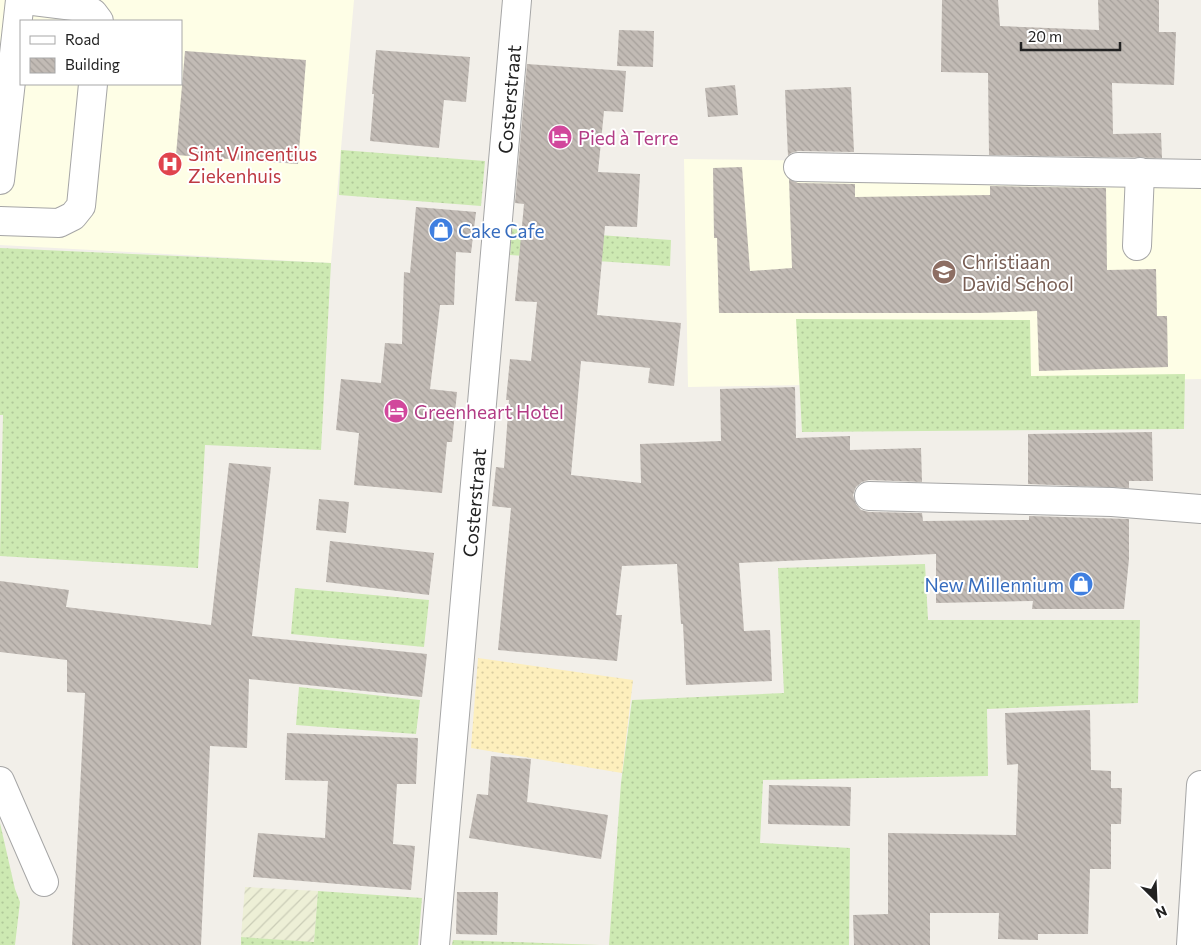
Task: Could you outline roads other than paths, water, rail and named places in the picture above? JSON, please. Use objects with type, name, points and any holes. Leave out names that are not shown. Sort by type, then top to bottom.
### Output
[{"type":"street","points":[[0,180],[20,0]]},
{"type":"street","points":[[24,0],[82,7],[93,13],[98,20]]},
{"type":"street","name":"Costerstraat","points":[[435,945],[516,0]]},
{"type":"street","points":[[0,221],[59,223],[73,216],[81,206],[93,85]]},
{"type":"street","points":[[798,167],[1201,174]]},
{"type":"street","points":[[1137,246],[1140,172]]},
{"type":"street","points":[[869,496],[1112,502],[1201,508]]},
{"type":"street","points":[[0,780],[44,882]]},
{"type":"street","points":[[1195,937],[1201,785]]},
{"type":"place","name":"Pied à Terre","points":[[560,137]]},
{"type":"place","name":"Sint Vincentius Ziekenhuis","points":[[170,164]]},
{"type":"place","name":"Cake Cafe","points":[[441,230]]},
{"type":"place","name":"Christiaan David School","points":[[944,272]]},
{"type":"place","name":"Greenheart Hotel","points":[[396,411]]},
{"type":"place","name":"New Millennium","points":[[1081,584]]}]
